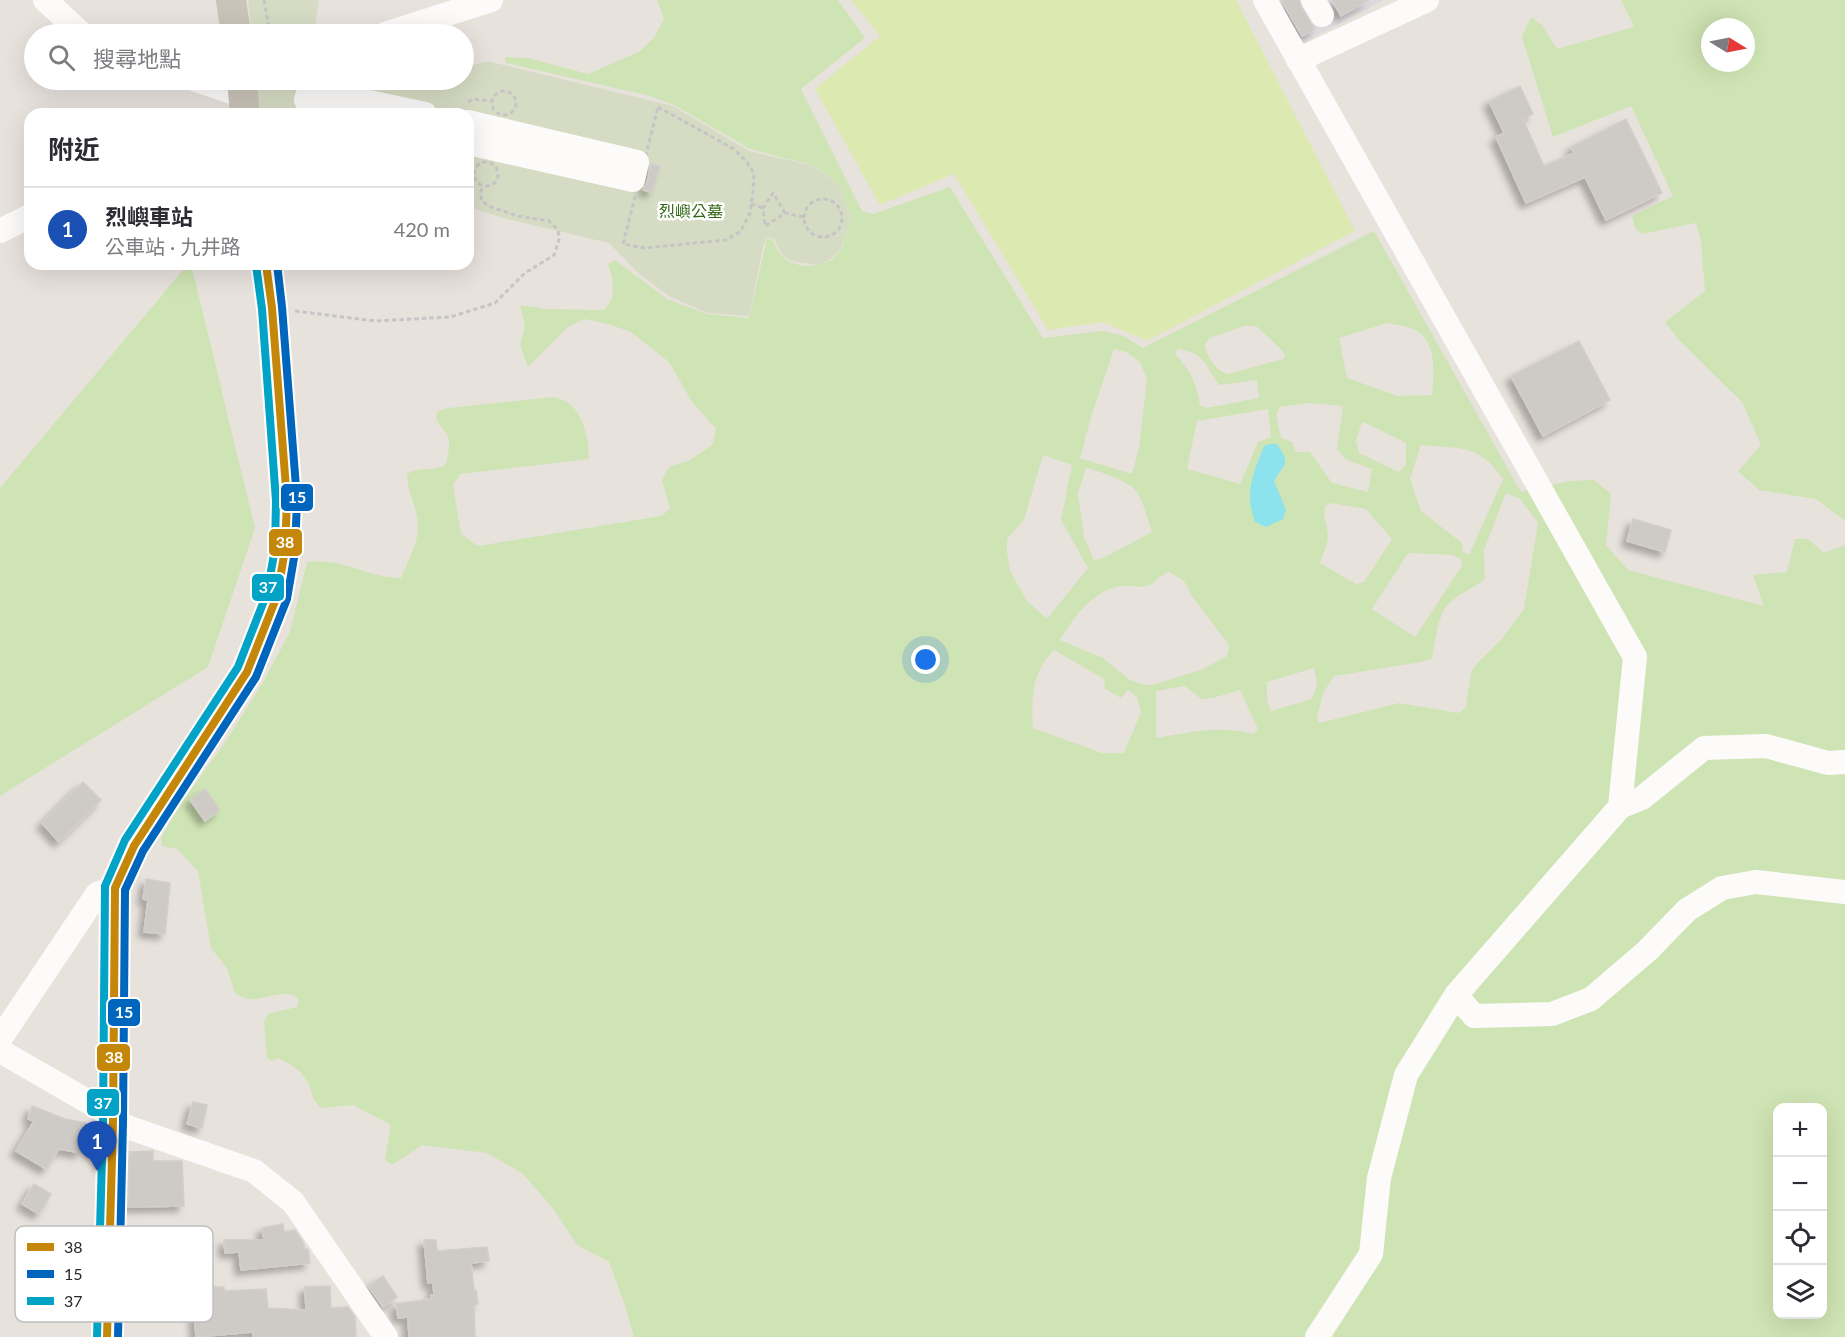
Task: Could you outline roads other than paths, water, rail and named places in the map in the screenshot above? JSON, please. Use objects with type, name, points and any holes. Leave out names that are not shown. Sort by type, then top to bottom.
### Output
[{"type":"main road","points":[[231,0],[235,24]]},
{"type":"main road","points":[[110,1226],[115,888],[134,846],[247,672],[277,596],[285,550],[287,501],[272,308],[267,270]]},
{"type":"main road","points":[[107,1322],[107,1337]]},
{"type":"street","points":[[45,0],[71,24]]},
{"type":"street","points":[[416,24],[491,0]]},
{"type":"street","points":[[1264,0],[1635,657],[1620,807]]},
{"type":"street","points":[[1298,60],[1427,0]]},
{"type":"street","points":[[224,90],[244,97]]},
{"type":"street","points":[[309,90],[306,100],[338,108]]},
{"type":"street","points":[[314,90],[397,108]]},
{"type":"street","points":[[474,123],[637,162],[633,180],[474,144]]},
{"type":"street","points":[[0,231],[24,219]]},
{"type":"street","points":[[1317,1337],[1371,1254],[1379,1178],[1406,1075],[1456,995],[1620,807],[1642,798],[1704,748],[1766,746],[1828,763],[1845,762]]},
{"type":"street","points":[[1456,995],[1474,1016],[1552,1014],[1591,999],[1647,951],[1687,910],[1722,888],[1756,882],[1845,892]]},
{"type":"street","points":[[0,1039],[97,894],[115,888]]},
{"type":"street","points":[[0,1051],[113,1119],[254,1171],[293,1202],[386,1337]]},
{"type":"water","points":[[1277,444],[1285,461],[1274,481],[1286,510],[1283,519],[1266,527],[1255,522],[1250,492],[1253,474],[1264,446]]},
{"type":"place","name":"烈嶼車站","points":[[97,1171]]},
{"type":"park label","name":"烈嶼公墓","points":[[691,211]]}]
